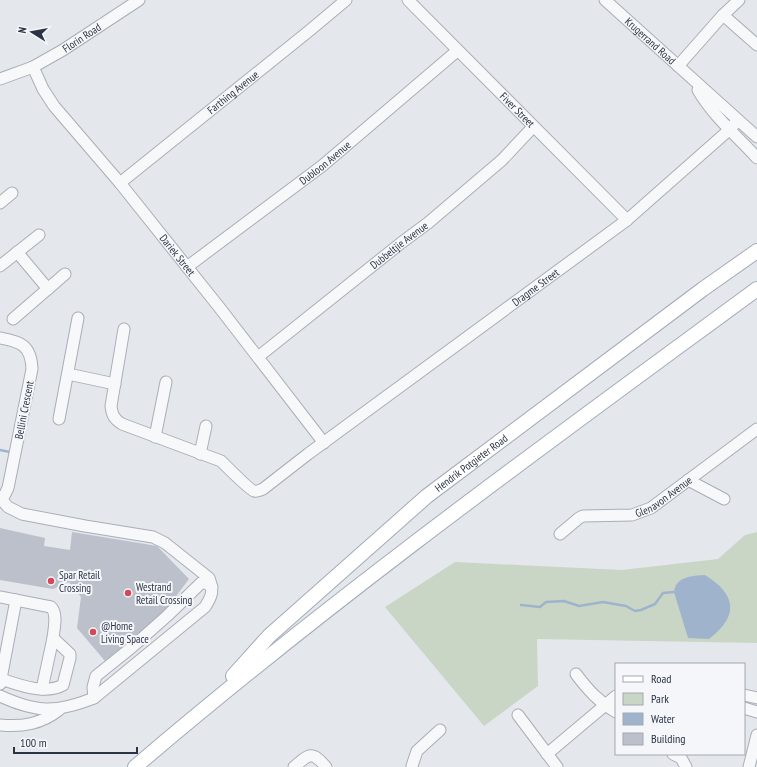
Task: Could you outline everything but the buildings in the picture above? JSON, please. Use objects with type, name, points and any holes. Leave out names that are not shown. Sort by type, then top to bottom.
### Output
[{"type":"main road","name":"Hendrik Potgieter Road","points":[[209,704],[269,636],[427,496],[757,250]]},
{"type":"main road","name":"Hendrik Potgieter Road","points":[[135,767],[209,704],[331,606],[482,490],[757,289]]},
{"type":"street","name":"Florin Road","points":[[0,79],[33,67],[63,50],[139,0]]},
{"type":"street","name":"Farthing Avenue","points":[[120,183],[346,0]]},
{"type":"street","name":"Fiver Street","points":[[408,0],[626,220]]},
{"type":"street","name":"Krugerrand Road","points":[[604,0],[757,137]]},
{"type":"street","points":[[678,66],[723,15],[739,0]]},
{"type":"street","points":[[723,15],[757,45]]},
{"type":"street","name":"Dubloon Avenue","points":[[187,267],[322,166],[457,51]]},
{"type":"street","name":"Dariek Street","points":[[33,67],[43,89],[54,106],[120,183],[324,443]]},
{"type":"street","name":"Krugerrand Road","points":[[695,82],[706,102],[729,130],[757,158]]},
{"type":"street","name":"Dragme Street","points":[[200,454],[221,461],[250,489],[258,491],[263,489],[626,220],[729,130],[738,120]]},
{"type":"street","name":"Dubbeltjie Avenue","points":[[258,357],[428,223],[502,160],[533,127]]},
{"type":"street","points":[[0,203],[12,193]]},
{"type":"street","points":[[0,266],[40,235]]},
{"type":"street","points":[[17,252],[48,289]]},
{"type":"street","points":[[13,319],[65,274]]},
{"type":"street","points":[[58,419],[78,318]]},
{"type":"street","points":[[124,329],[110,406],[115,419],[122,424],[200,454],[206,426]]},
{"type":"street","name":"Bellini Crescent","points":[[0,338],[15,341],[25,346],[32,357],[32,369],[8,488],[4,496],[0,498]]},
{"type":"street","points":[[68,374],[115,384]]},
{"type":"street","points":[[155,437],[166,382]]},
{"type":"street","name":"Glenavon Avenue","points":[[560,534],[579,518],[584,516],[632,515],[652,508],[688,480],[755,433]]},
{"type":"street","points":[[688,480],[724,499]]},
{"type":"street","points":[[0,498],[8,507],[22,514],[153,537],[165,543],[209,578],[212,587],[211,596],[205,607],[94,698],[61,709],[47,710],[22,705],[0,696]]},
{"type":"street","points":[[94,698],[93,687],[96,676],[131,648],[201,583],[204,582],[212,587]]},
{"type":"street","points":[[0,597],[51,607],[54,610],[53,638],[42,689]]},
{"type":"street","points":[[16,600],[1,681],[42,689],[58,688],[63,685],[70,654],[53,638]]},
{"type":"street","points":[[576,674],[593,695],[615,711]]},
{"type":"street","points":[[745,695],[757,698]]},
{"type":"street","points":[[547,754],[615,697]]},
{"type":"street","points":[[745,708],[757,712]]},
{"type":"street","points":[[0,725],[28,725],[40,722],[61,709]]},
{"type":"street","points":[[518,715],[557,767]]},
{"type":"street","points":[[411,767],[417,751],[440,730]]},
{"type":"street","points":[[748,767],[757,735]]},
{"type":"street","points":[[297,765],[307,756],[314,755],[326,767]]},
{"type":"street","points":[[674,755],[681,758],[686,767]]},
{"type":"green space","points":[[757,532],[757,643],[537,639],[538,686],[484,726],[385,607],[455,562],[622,570],[718,559],[745,535]]},
{"type":"water","points":[[705,575],[723,590],[728,598],[730,606],[729,614],[726,622],[709,639],[688,638],[674,592],[675,587],[685,578]]},
{"type":"waterway","points":[[0,450],[10,452]]},
{"type":"waterway","points":[[521,605],[540,607],[546,602],[564,601],[579,606],[603,602],[626,606],[635,611],[655,604],[663,593],[674,592]]},
{"type":"place","name":"Spar Retail Crossing","points":[[51,581]]},
{"type":"place","name":"Westrand Retail Crossing","points":[[128,593]]},
{"type":"place","name":"@Home Living Space","points":[[93,632]]}]
